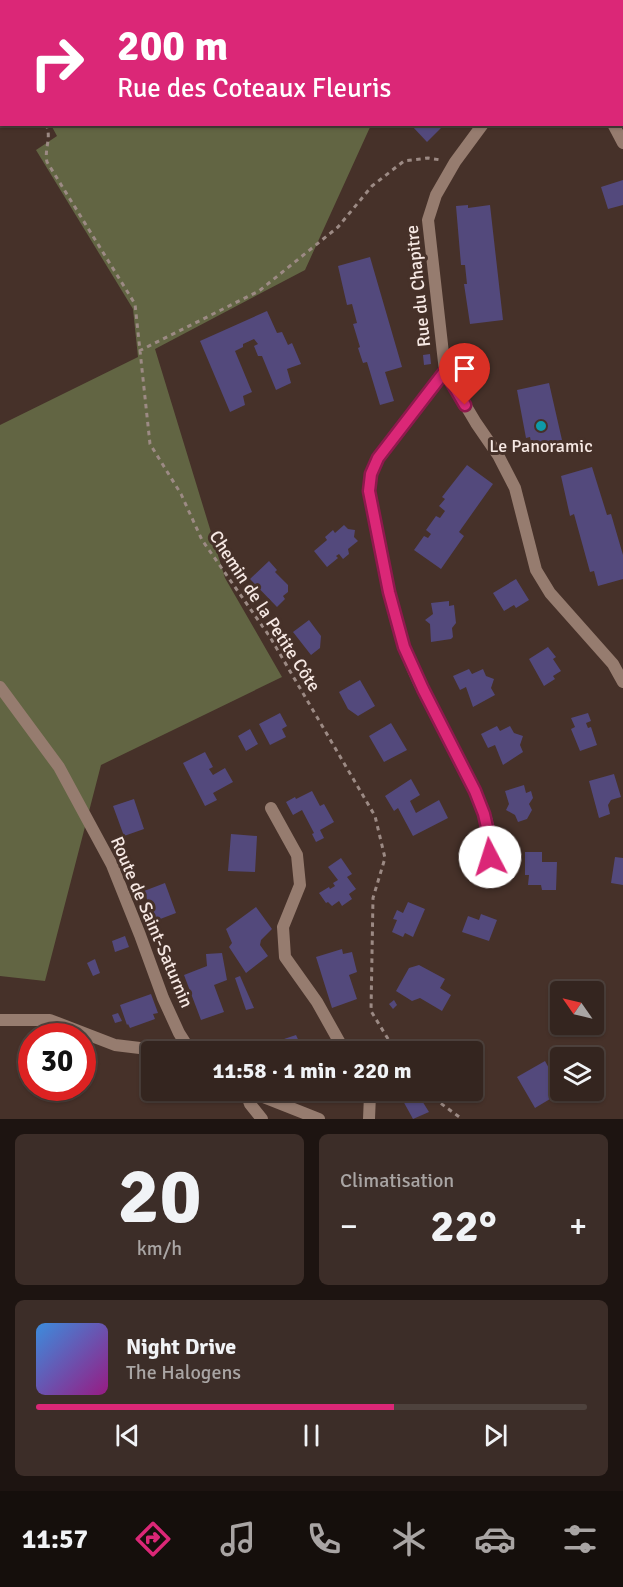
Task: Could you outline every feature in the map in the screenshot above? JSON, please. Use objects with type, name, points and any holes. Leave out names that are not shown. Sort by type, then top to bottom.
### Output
[{"type":"street","name":"Rue du Chapitre","points":[[482,126],[455,162],[436,195],[428,220],[445,371],[378,458],[371,474],[369,491],[389,592],[404,647],[475,791],[484,814],[489,836],[490,857],[482,879]]},
{"type":"street","points":[[614,126],[623,143]]},
{"type":"street","points":[[445,371],[498,455],[515,488],[536,570],[550,592],[613,664],[623,682]]},
{"type":"street","name":"Route de Saint-Saturnin","points":[[0,687],[59,767],[112,865],[163,998],[184,1041]]},
{"type":"street","points":[[271,808],[297,855],[300,885],[283,927],[285,957],[317,1002],[339,1041]]},
{"type":"street","points":[[0,1020],[50,1020],[115,1045],[141,1048]]},
{"type":"street","points":[[249,1101],[262,1119]]},
{"type":"street","points":[[274,1101],[319,1119]]},
{"type":"street","points":[[369,1119],[370,1101]]},
{"type":"path","name":"Chemin de la Petite Côte","points":[[47,126],[49,132],[45,155],[47,162],[135,304],[150,444],[182,494],[202,540],[270,637],[375,816],[385,858],[373,898],[371,1011],[389,1041]]},
{"type":"path","points":[[139,351],[259,291],[338,227],[372,186],[404,161],[428,158],[455,162]]},
{"type":"path","points":[[438,1101],[462,1119]]},
{"type":"green space","points":[[52,126],[371,126],[305,270],[155,349],[225,578],[282,677],[101,765],[45,981],[0,976],[0,425],[138,357],[133,309],[36,150],[57,136]]},
{"type":"building","points":[[412,126],[443,126],[427,142]]},
{"type":"building","points":[[623,180],[623,205],[608,209],[601,187]]},
{"type":"building","points":[[468,205],[468,208],[490,205],[503,320],[470,324],[464,284],[467,284],[465,265],[461,265],[456,206]]},
{"type":"building","points":[[370,257],[402,367],[385,372],[394,401],[380,405],[367,362],[363,363],[358,348],[360,347],[353,324],[357,323],[352,304],[347,305],[338,266]]},
{"type":"building","points":[[267,311],[277,333],[282,332],[288,345],[292,343],[301,364],[287,369],[291,383],[276,390],[262,356],[258,356],[254,346],[258,344],[254,339],[243,344],[243,347],[235,351],[252,392],[243,396],[245,405],[230,412],[200,341]]},
{"type":"building","points":[[430,354],[431,364],[424,365],[423,355]]},
{"type":"building","name":"Le Panoramic","points":[[549,383],[562,440],[532,447],[530,437],[526,438],[517,390]]},
{"type":"building","points":[[467,465],[493,484],[459,532],[464,536],[441,569],[414,550],[424,536],[428,538],[431,534],[426,530],[436,516],[440,518],[445,511],[439,506],[445,499],[442,497]]},
{"type":"building","points":[[592,467],[607,515],[611,514],[623,555],[623,579],[598,586],[594,571],[590,572],[574,514],[570,516],[561,476]]},
{"type":"building","points":[[344,525],[348,529],[355,530],[354,537],[358,541],[348,549],[349,554],[343,559],[339,554],[336,556],[338,558],[327,567],[314,551],[327,540],[325,537],[333,530],[335,533]]},
{"type":"building","points":[[269,561],[277,570],[275,572],[288,585],[288,592],[283,596],[285,599],[277,607],[250,579]]},
{"type":"building","points":[[516,579],[529,600],[516,608],[514,605],[504,611],[493,593]]},
{"type":"building","points":[[449,601],[449,606],[454,605],[456,623],[452,628],[453,637],[431,642],[430,624],[425,620],[433,614],[431,603]]},
{"type":"building","points":[[309,620],[321,636],[320,648],[311,655],[293,632]]},
{"type":"building","points":[[548,647],[556,657],[553,659],[561,671],[553,676],[555,679],[544,686],[529,659]]},
{"type":"building","points":[[469,669],[472,674],[483,669],[486,676],[494,679],[491,688],[495,695],[473,707],[466,687],[460,690],[453,676]]},
{"type":"building","points":[[360,680],[375,706],[358,716],[348,709],[339,692]]},
{"type":"building","points":[[314,681],[318,688],[312,691],[308,684]]},
{"type":"building","points":[[280,713],[287,726],[282,729],[286,737],[270,745],[259,724]]},
{"type":"building","points":[[588,713],[591,721],[586,723],[588,728],[591,727],[597,745],[580,751],[571,729],[575,727],[571,718]]},
{"type":"building","points":[[391,723],[407,750],[384,762],[369,736]]},
{"type":"building","points":[[497,726],[500,731],[510,726],[514,733],[523,736],[520,745],[523,752],[503,765],[495,745],[488,748],[481,734]]},
{"type":"building","points":[[250,729],[258,744],[246,751],[238,736]]},
{"type":"building","points":[[205,752],[213,767],[209,769],[213,775],[225,768],[233,782],[213,793],[217,800],[205,806],[183,763]]},
{"type":"building","points":[[614,774],[621,797],[611,800],[608,805],[610,814],[599,818],[589,781]]},
{"type":"building","points":[[411,779],[420,795],[410,801],[416,813],[439,800],[448,818],[413,836],[398,808],[394,811],[385,796]]},
{"type":"building","points":[[524,785],[526,793],[531,791],[533,798],[529,804],[532,810],[527,819],[518,822],[515,815],[506,810],[509,804],[505,791]]},
{"type":"building","points":[[312,791],[320,806],[324,804],[334,822],[320,830],[324,838],[316,842],[302,810],[293,815],[286,802]]},
{"type":"building","points":[[134,799],[144,829],[124,836],[113,806]]},
{"type":"building","points":[[231,834],[257,836],[255,872],[228,871]]},
{"type":"building","points":[[525,852],[542,852],[542,862],[557,862],[556,890],[542,890],[541,885],[528,885],[529,875],[525,875]]},
{"type":"building","points":[[615,857],[623,858],[623,885],[611,883]]},
{"type":"building","points":[[341,858],[352,874],[347,877],[356,889],[349,894],[352,899],[342,906],[339,901],[332,906],[326,903],[319,893],[335,886],[333,883],[338,880],[328,867]]},
{"type":"building","points":[[165,883],[176,913],[155,921],[144,891]]},
{"type":"building","points":[[408,902],[425,909],[413,937],[405,933],[403,937],[392,932],[397,920],[393,919],[397,910],[403,913]]},
{"type":"building","points":[[256,907],[272,929],[261,940],[260,945],[268,956],[246,973],[229,947],[232,943],[226,929]]},
{"type":"building","points":[[481,914],[497,920],[489,941],[462,932],[468,916],[479,920]]},
{"type":"building","points":[[125,936],[129,947],[115,952],[112,941]]},
{"type":"building","points":[[342,949],[343,954],[352,952],[357,972],[349,975],[357,999],[332,1008],[316,957]]},
{"type":"building","points":[[222,953],[227,980],[214,985],[224,1012],[201,1020],[184,975],[207,966],[206,954]]},
{"type":"building","points":[[95,959],[100,973],[93,976],[87,963]]},
{"type":"building","points":[[419,965],[445,979],[440,988],[451,995],[442,1011],[420,998],[412,1001],[396,991],[409,968]]},
{"type":"building","points":[[240,976],[254,1008],[246,1010],[235,978]]},
{"type":"building","points":[[151,994],[158,1013],[153,1014],[155,1019],[130,1028],[120,1005]]},
{"type":"building","points":[[394,1000],[397,1005],[393,1009],[389,1004]]},
{"type":"building","points":[[118,1013],[122,1021],[115,1023],[112,1015]]},
{"type":"building","points":[[296,1035],[299,1041],[282,1041]]},
{"type":"building","points":[[545,1061],[550,1070],[550,1099],[535,1108],[517,1077]]},
{"type":"building","points":[[403,1101],[422,1101],[429,1112],[413,1119]]},
{"type":"place","name":"Le Panoramic","points":[[541,426]]},
{"type":"route","points":[[465,405],[445,371],[378,458],[371,474],[369,491],[389,592],[404,647],[475,791],[489,836],[490,857]]}]
